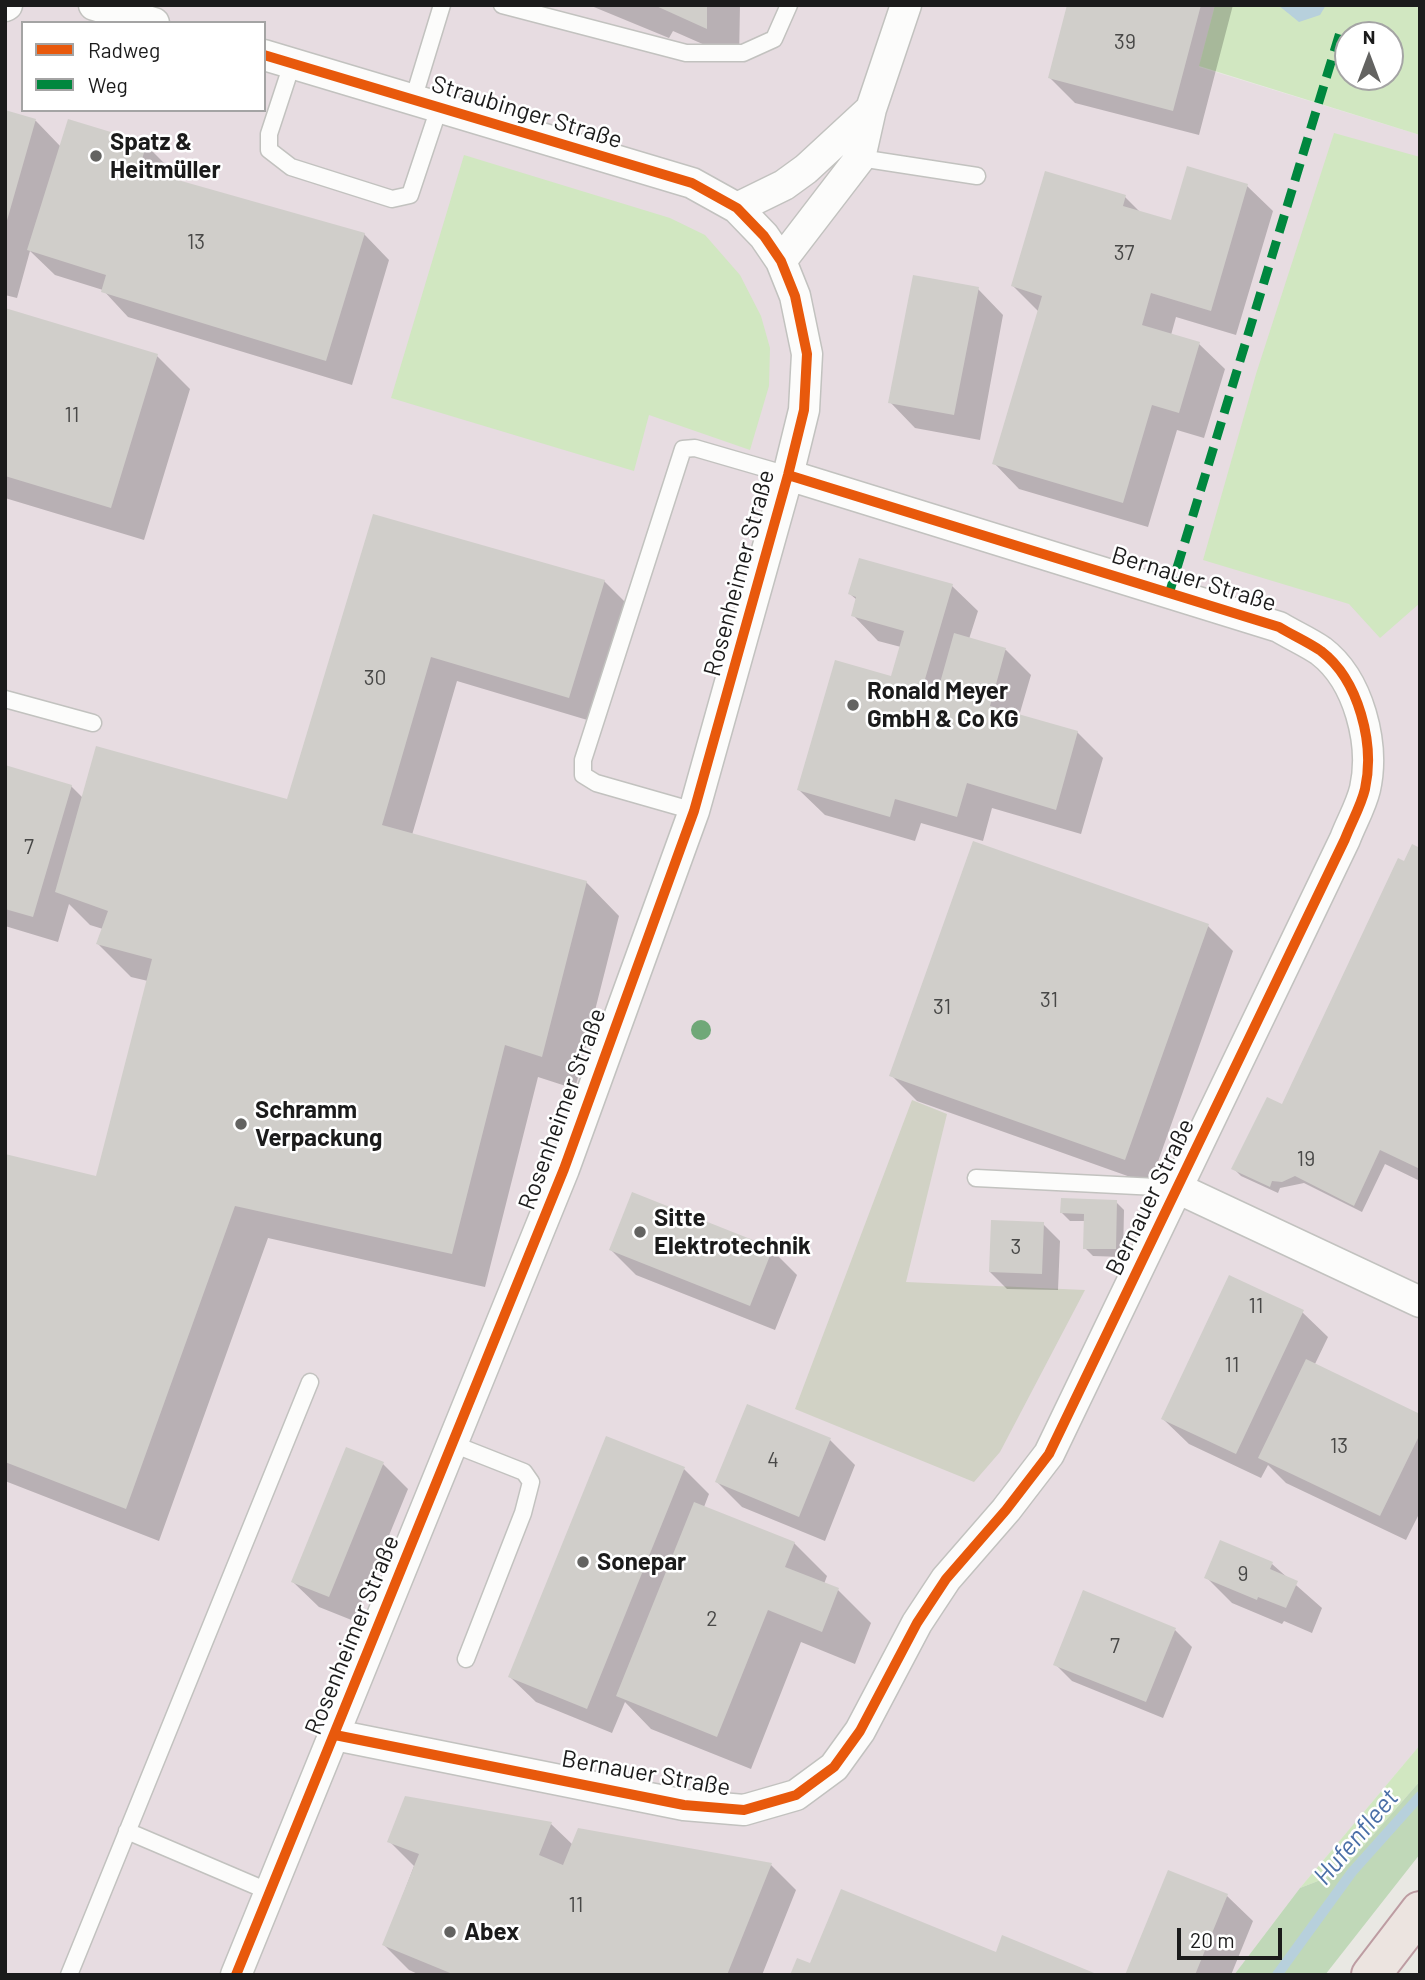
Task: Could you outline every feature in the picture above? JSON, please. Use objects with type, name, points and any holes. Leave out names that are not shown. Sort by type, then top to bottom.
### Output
[{"type":"highway","points":[[1370,1975],[1420,1911]]},
{"type":"street","points":[[94,5],[146,21]]},
{"type":"street","points":[[781,261],[860,158],[871,109],[906,5]]},
{"type":"street","name":"Straubinger Straße","points":[[278,60],[692,183],[737,208],[764,236]]},
{"type":"street","points":[[737,208],[784,185],[806,169],[871,109]]},
{"type":"street","name":"Rosenheimer Straße","points":[[236,1975],[564,1169],[694,811],[804,410],[807,354],[794,296],[781,261],[764,236]]},
{"type":"street","name":"Bernauer Straße","points":[[335,1735],[684,1805],[744,1810],[796,1795],[834,1767],[859,1731],[917,1623],[946,1579],[1006,1510],[1049,1454],[1345,839],[1365,790],[1368,760],[1362,717],[1349,683],[1322,652],[1279,627],[788,475]]},
{"type":"street","name":"Bernauer Straße","points":[[1178,1188],[1420,1301]]},
{"type":"lane","points":[[278,60],[269,150],[290,167],[393,199],[410,195],[442,5]]},
{"type":"lane","points":[[502,5],[686,52],[743,52],[774,39],[789,5]]},
{"type":"lane","points":[[860,158],[977,176]]},
{"type":"lane","points":[[694,811],[596,783],[583,775],[583,760],[683,449],[695,448],[788,475]]},
{"type":"lane","points":[[5,699],[93,723]]},
{"type":"lane","points":[[976,1178],[1178,1188]]},
{"type":"lane","points":[[69,1975],[310,1381]]},
{"type":"lane","points":[[453,1444],[524,1472],[531,1482],[523,1513],[466,1659]]},
{"type":"lane","points":[[127,1831],[270,1892]]},
{"type":"shaded area","points":[[5,5],[1215,5],[1199,67],[1420,135],[1420,1745],[1300,1888],[1234,1975],[5,1975]]},
{"type":"shaded area","points":[[912,1100],[947,1114],[906,1282],[1085,1290],[1000,1452],[974,1482],[795,1409]]},
{"type":"green space","points":[[1215,5],[1420,5],[1420,135],[1199,66]]},
{"type":"green space","points":[[1334,133],[1420,157],[1420,603],[1380,638],[1349,604],[1203,560],[1256,374]]},
{"type":"green space","points":[[464,155],[670,218],[705,235],[740,275],[761,316],[770,348],[769,386],[750,450],[649,415],[634,471],[391,398]]},
{"type":"green space","points":[[1420,1745],[1420,1781],[1341,1872],[1300,1888]]},
{"type":"green space","points":[[1420,1781],[1420,1854],[1325,1975],[1234,1975],[1300,1888],[1341,1872]]},
{"type":"water","points":[[1278,5],[1326,5],[1320,15],[1299,22]]},
{"type":"building","points":[[654,5],[707,5],[707,29]]},
{"type":"building","points":[[1067,5],[1201,5],[1173,111],[1048,78]]},
{"type":"building","points":[[5,110],[36,119],[6,224],[5,224]]},
{"type":"building","points":[[68,119],[147,143],[139,169],[365,233],[326,361],[101,292],[106,275],[27,250]]},
{"type":"building","points":[[1187,166],[1248,184],[1211,311],[1151,293],[1142,325],[1200,342],[1179,413],[1152,405],[1123,503],[992,464],[1042,296],[1011,286],[1045,171],[1126,195],[1123,206],[1171,220]]},
{"type":"building","points":[[913,275],[979,287],[954,415],[888,403]]},
{"type":"building","points":[[5,308],[158,354],[111,508],[5,476]]},
{"type":"building","points":[[373,514],[605,580],[569,698],[431,657],[382,825],[587,881],[542,1057],[505,1045],[452,1254],[235,1206],[126,1509],[5,1462],[5,1154],[96,1176],[152,959],[96,944],[108,911],[55,892],[96,746],[287,799]]},
{"type":"building","points":[[859,558],[953,584],[923,686],[938,690],[954,633],[1006,648],[990,706],[1078,731],[1056,810],[967,783],[957,817],[895,799],[890,817],[797,790],[835,660],[891,676],[904,631],[851,616],[856,597],[848,594]]},
{"type":"building","points":[[5,765],[72,785],[33,917],[5,909]]},
{"type":"building","points":[[973,841],[1209,924],[1125,1160],[889,1076]]},
{"type":"building","points":[[1412,844],[1420,848],[1420,1169],[1380,1150],[1354,1206],[1295,1176],[1282,1182],[1272,1181],[1270,1187],[1231,1169],[1267,1097],[1282,1104],[1398,858],[1404,861]]},
{"type":"building","points":[[632,1192],[773,1248],[750,1306],[609,1250]]},
{"type":"building","points":[[1061,1198],[1117,1200],[1116,1249],[1083,1249],[1084,1214],[1060,1213]]},
{"type":"building","points":[[991,1220],[1044,1222],[1042,1274],[989,1272]]},
{"type":"building","points":[[1229,1275],[1304,1310],[1236,1454],[1161,1419]]},
{"type":"building","points":[[1306,1359],[1420,1414],[1420,1434],[1380,1516],[1258,1458]]},
{"type":"building","points":[[747,1404],[831,1438],[799,1517],[715,1482]]},
{"type":"building","points":[[606,1436],[685,1467],[587,1709],[508,1677]]},
{"type":"building","points":[[346,1447],[384,1462],[329,1597],[291,1582]]},
{"type":"building","points":[[694,1502],[795,1542],[785,1567],[839,1588],[822,1632],[768,1610],[717,1737],[616,1696]]},
{"type":"building","points":[[1220,1540],[1273,1562],[1270,1569],[1298,1581],[1286,1608],[1258,1597],[1257,1600],[1204,1578]]},
{"type":"building","points":[[1083,1590],[1176,1628],[1146,1702],[1053,1665]]},
{"type":"building","points":[[405,1796],[552,1822],[539,1855],[563,1865],[578,1828],[772,1863],[727,1975],[455,1975],[382,1945],[419,1854],[387,1842]]},
{"type":"building","points":[[1168,1870],[1228,1894],[1195,1975],[1125,1975]]},
{"type":"building","points":[[841,1889],[996,1952],[1002,1935],[1099,1975],[790,1975],[797,1958],[810,1963]]},
{"type":"waterway","name":"Hufenfleet","points":[[1277,1975],[1352,1872],[1420,1796]]},
{"type":"marked path","points":[[1169,594],[1334,52]]},
{"type":"cycle path","points":[[236,1975],[564,1169],[694,811],[788,475],[804,410],[807,354],[795,296],[781,261],[764,236],[737,208],[692,183],[266,56]]},
{"type":"cycle path","points":[[335,1735],[684,1805],[744,1810],[796,1795],[834,1767],[860,1731],[917,1623],[946,1579],[1006,1510],[1049,1454],[1361,802],[1368,771],[1368,753],[1361,714],[1345,678],[1334,663],[1311,645],[1279,627],[788,475]]},
{"type":"place","name":"Spatz & Heitmüller","points":[[96,156]]},
{"type":"place","name":"Ronald Meyer GmbH & Co KG","points":[[853,705]]},
{"type":"place","name":"Schramm Verpackung","points":[[241,1124]]},
{"type":"place","name":"Sitte Elektrotechnik","points":[[640,1232]]},
{"type":"place","name":"Sonepar","points":[[583,1562]]},
{"type":"place","name":"Abex","points":[[450,1932]]}]
